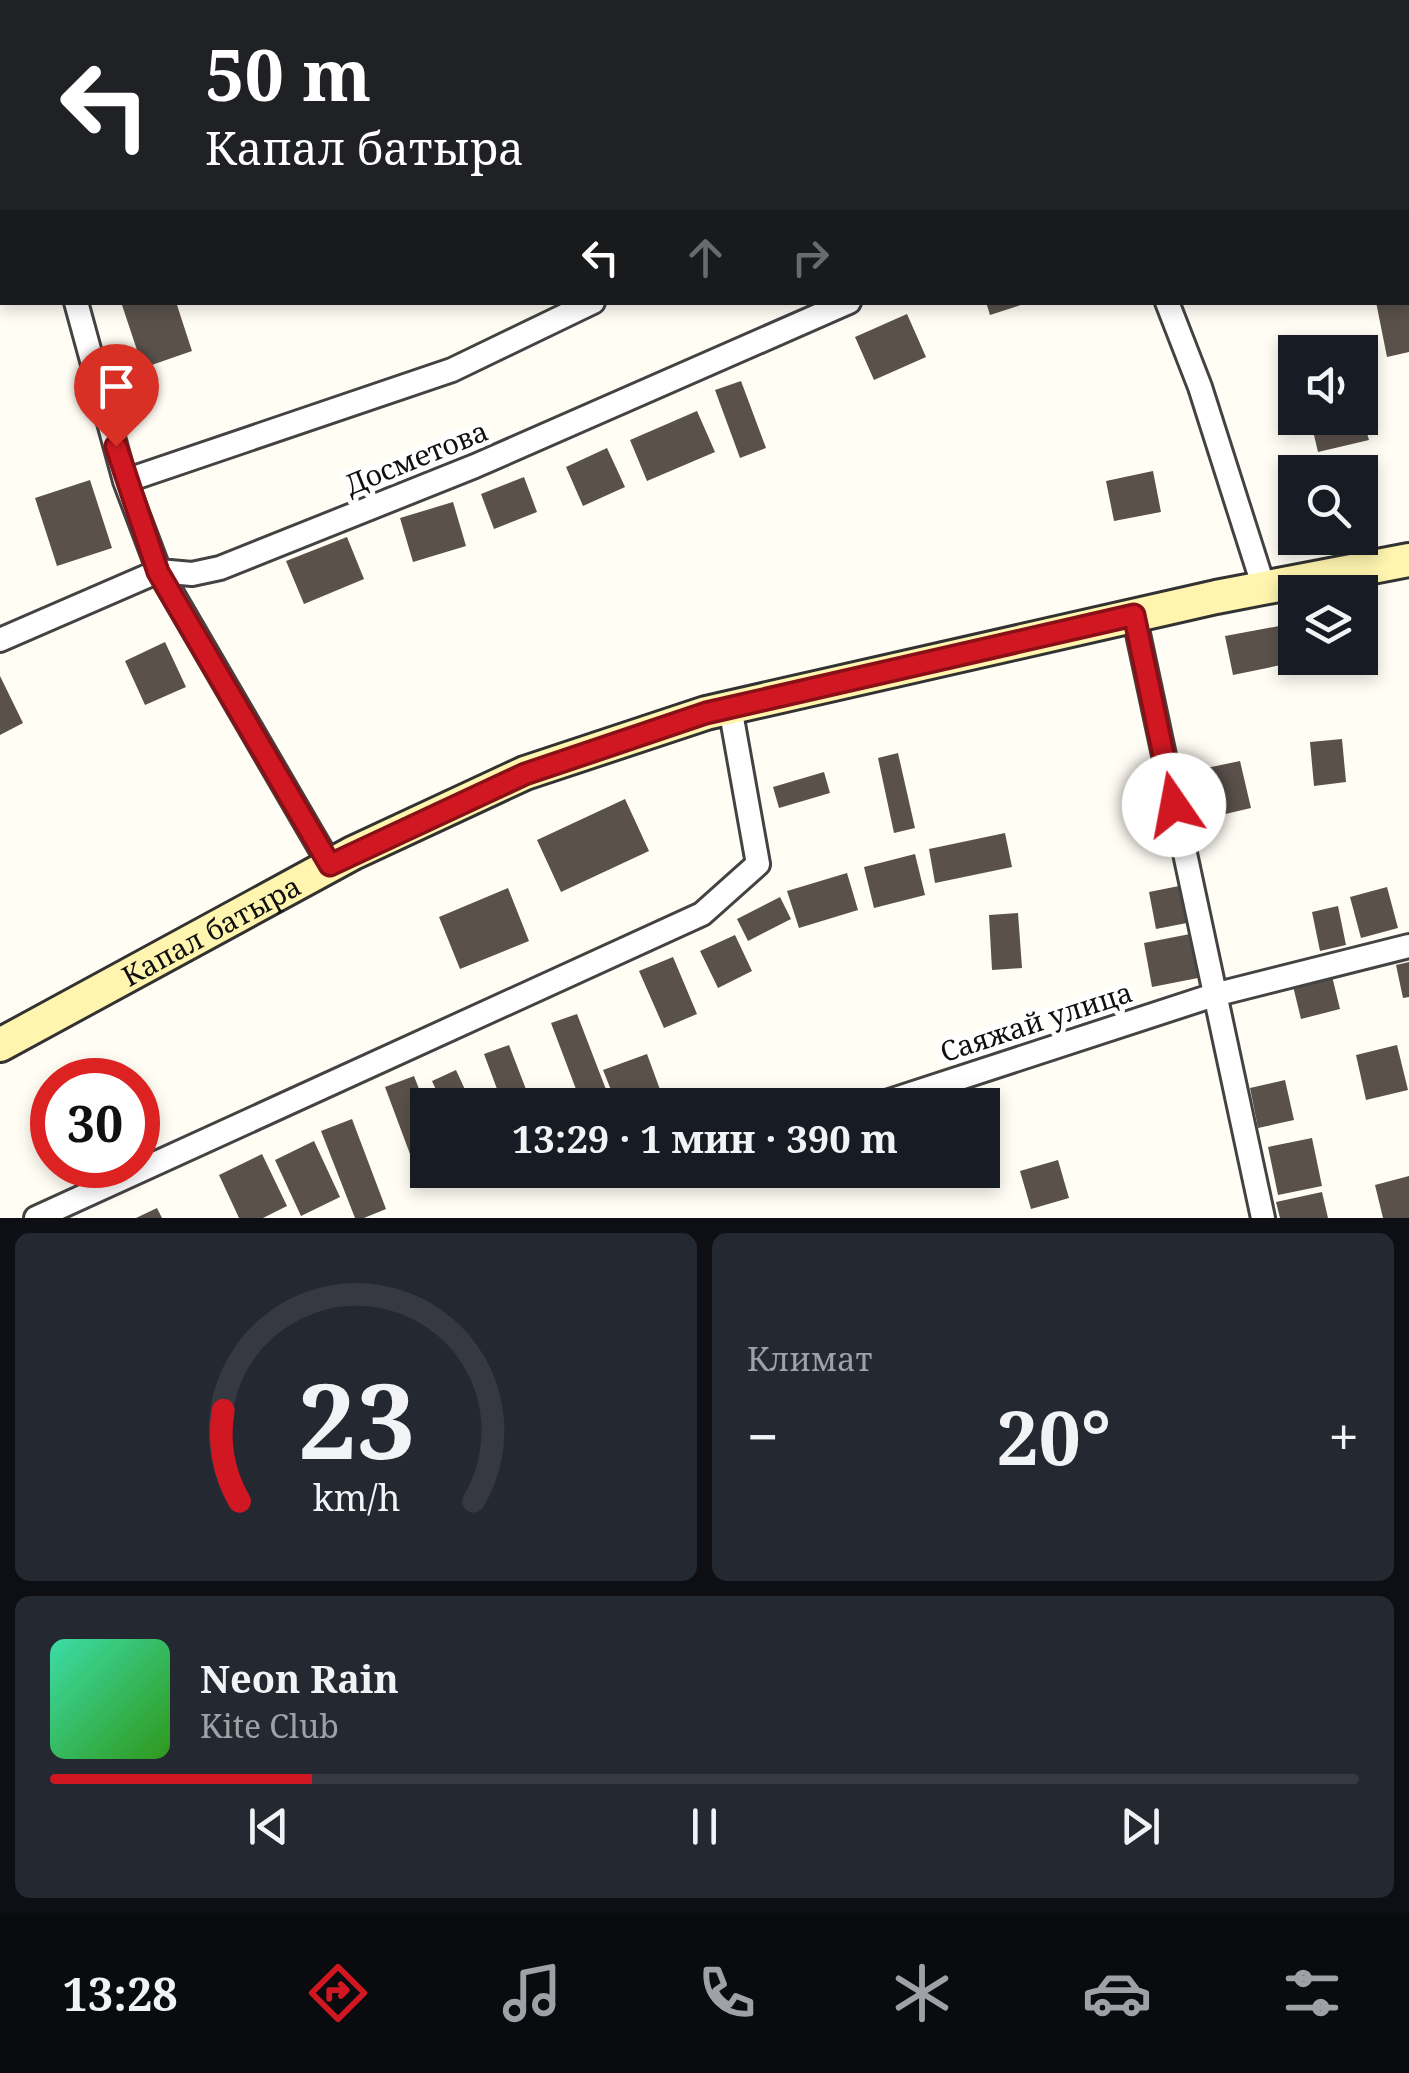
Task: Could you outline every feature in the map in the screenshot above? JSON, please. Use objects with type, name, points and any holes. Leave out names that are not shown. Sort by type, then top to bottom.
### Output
[{"type":"main road","name":"Капал батыра","points":[[0,1045],[330,865],[525,774],[730,708],[1134,615],[1409,560]]},
{"type":"street","points":[[77,305],[126,481],[158,572],[330,865]]},
{"type":"street","points":[[126,481],[452,370],[586,305]]},
{"type":"street","name":"Досметова","points":[[0,640],[158,572],[192,574],[220,568],[476,466],[841,305]]},
{"type":"street","points":[[1168,305],[1200,387],[1264,588]]},
{"type":"street","points":[[1134,615],[1263,1218]]},
{"type":"street","points":[[36,1218],[702,914],[758,864],[730,708]]},
{"type":"street","name":"Саяжай улица","points":[[928,1088],[1214,995],[1409,946]]},
{"type":"building","points":[[122,305],[177,305],[192,351],[143,368]]},
{"type":"building","points":[[987,305],[1021,305],[990,315]]},
{"type":"building","points":[[1377,305],[1409,305],[1409,352],[1387,357]]},
{"type":"building","points":[[907,314],[926,357],[874,380],[855,337]]},
{"type":"building","points":[[741,381],[766,448],[740,458],[715,390]]},
{"type":"building","points":[[697,411],[715,452],[647,481],[630,440]]},
{"type":"building","points":[[1314,435],[1368,435],[1369,440],[1318,452]]},
{"type":"building","points":[[607,448],[625,487],[583,506],[566,467]]},
{"type":"building","points":[[1153,471],[1161,512],[1114,521],[1106,481]]},
{"type":"building","points":[[524,477],[537,512],[494,529],[481,494]]},
{"type":"building","points":[[90,480],[112,548],[57,566],[35,498]]},
{"type":"building","points":[[453,502],[466,546],[413,562],[400,518]]},
{"type":"building","points":[[347,537],[364,579],[304,604],[286,561]]},
{"type":"building","points":[[1278,626],[1278,666],[1233,675],[1225,636]]},
{"type":"building","points":[[165,642],[186,687],[145,705],[125,661]]},
{"type":"building","points":[[0,676],[23,723],[0,735]]},
{"type":"building","points":[[1342,739],[1346,782],[1314,786],[1310,742]]},
{"type":"building","points":[[898,753],[915,828],[894,833],[878,758]]},
{"type":"building","points":[[1240,761],[1251,808],[1208,818],[1197,770]]},
{"type":"building","points":[[824,772],[830,793],[779,808],[773,787]]},
{"type":"building","points":[[625,799],[649,851],[561,892],[537,840]]},
{"type":"building","points":[[1005,833],[1012,867],[935,883],[929,849]]},
{"type":"building","points":[[915,854],[925,895],[874,908],[864,867]]},
{"type":"building","points":[[847,873],[858,910],[799,928],[787,891]]},
{"type":"building","points":[[1184,885],[1192,922],[1156,929],[1149,892]]},
{"type":"building","points":[[1387,887],[1398,928],[1361,938],[1350,897]]},
{"type":"building","points":[[508,888],[529,941],[460,969],[439,917]]},
{"type":"building","points":[[780,897],[791,919],[748,941],[737,919]]},
{"type":"building","points":[[1338,906],[1346,945],[1320,951],[1312,912]]},
{"type":"building","points":[[1018,913],[1022,968],[992,970],[989,915]]},
{"type":"building","points":[[1190,934],[1198,978],[1152,987],[1144,943]]},
{"type":"building","points":[[735,935],[752,971],[718,988],[700,951]]},
{"type":"building","points":[[673,957],[697,1014],[664,1028],[639,971]]},
{"type":"building","points":[[1409,962],[1409,997],[1403,998],[1396,965]]},
{"type":"building","points":[[1332,976],[1340,1009],[1301,1019],[1293,986]]},
{"type":"building","points":[[577,1014],[605,1088],[576,1088],[551,1023]]},
{"type":"building","points":[[509,1045],[525,1088],[497,1088],[484,1054]]},
{"type":"building","points":[[1397,1045],[1408,1090],[1366,1100],[1356,1055]]},
{"type":"building","points":[[647,1054],[659,1088],[610,1088],[603,1070]]},
{"type":"building","points":[[456,1070],[464,1088],[435,1088],[432,1081]]},
{"type":"building","points":[[414,1076],[419,1088],[410,1088],[410,1154],[385,1087]]},
{"type":"building","points":[[1285,1080],[1294,1120],[1258,1128],[1250,1088]]},
{"type":"building","points":[[352,1119],[386,1209],[364,1218],[355,1218],[321,1131]]},
{"type":"building","points":[[1312,1138],[1322,1186],[1278,1195],[1268,1147]]},
{"type":"building","points":[[314,1141],[340,1197],[301,1216],[275,1160]]},
{"type":"building","points":[[262,1154],[287,1206],[263,1218],[239,1218],[219,1175]]},
{"type":"building","points":[[1058,1160],[1069,1198],[1031,1209],[1020,1171]]},
{"type":"building","points":[[1409,1176],[1409,1218],[1383,1218],[1375,1185]]},
{"type":"building","points":[[1322,1192],[1328,1218],[1280,1218],[1276,1202]]},
{"type":"building","points":[[157,1208],[162,1218],[136,1218]]},
{"type":"route","points":[[116,446],[158,572],[330,865],[525,774],[706,713],[1134,615],[1174,805]]}]
